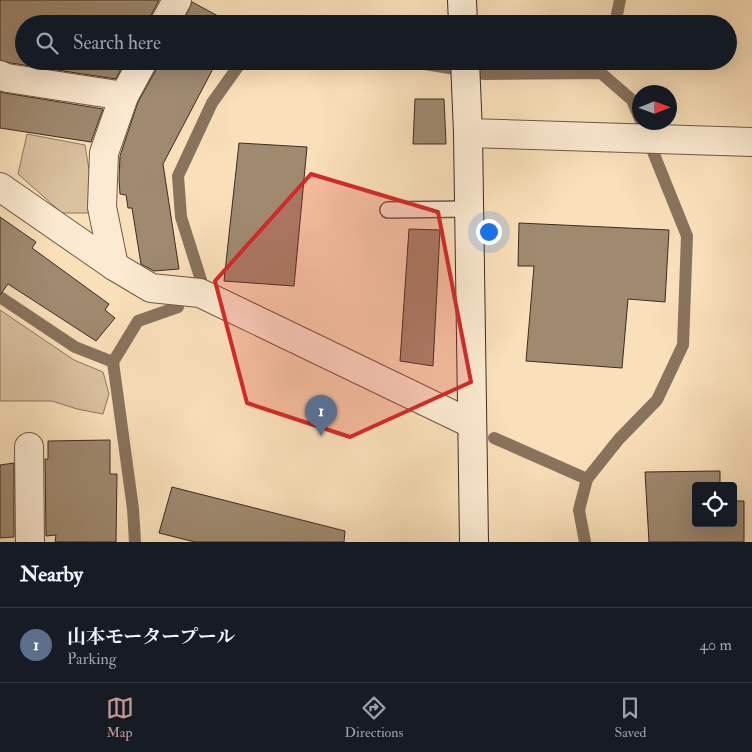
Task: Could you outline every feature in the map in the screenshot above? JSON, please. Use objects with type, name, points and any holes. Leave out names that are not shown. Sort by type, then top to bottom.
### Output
[{"type":"street","points":[[169,15],[177,0]]},
{"type":"street","points":[[462,0],[463,15]]},
{"type":"street","points":[[114,266],[102,207],[104,153],[124,96],[138,70]]},
{"type":"street","points":[[465,70],[474,542]]},
{"type":"street","points":[[0,75],[7,78],[124,96]]},
{"type":"street","points":[[468,133],[752,142]]},
{"type":"street","points":[[0,187],[114,266],[151,288],[200,293],[472,424]]},
{"type":"street","points":[[29,447],[30,542]]},
{"type":"lane","points":[[388,210],[468,208]]},
{"type":"highlighted area","points":[[311,174],[438,212],[471,382],[350,437],[247,403],[215,281]]},
{"type":"shaded area","points":[[27,134],[85,145],[96,213],[62,213],[18,174]]},
{"type":"shaded area","points":[[0,310],[74,360],[103,372],[109,394],[103,414],[77,409],[52,401],[0,401]]},
{"type":"building","points":[[0,0],[159,0],[151,15],[15,15],[15,64],[0,60]]},
{"type":"building","points":[[192,2],[216,15],[186,15]]},
{"type":"building","points":[[57,70],[120,70],[116,79]]},
{"type":"building","points":[[156,70],[212,70],[163,164],[179,269],[154,271],[141,264],[132,208],[128,208],[126,195],[120,194],[120,156],[138,102]]},
{"type":"building","points":[[0,92],[103,109],[91,142],[0,128]]},
{"type":"building","points":[[415,99],[444,99],[446,144],[413,144]]},
{"type":"building","points":[[239,143],[307,147],[294,286],[224,281]]},
{"type":"building","points":[[0,217],[36,242],[32,248],[109,304],[105,310],[115,318],[96,341],[8,284],[0,295]]},
{"type":"building","points":[[519,223],[669,230],[665,302],[628,299],[622,368],[526,361],[534,266],[518,266]]},
{"type":"building","points":[[409,229],[440,230],[433,366],[400,361]]},
{"type":"building","points":[[110,440],[110,474],[117,474],[116,542],[55,542],[56,535],[46,536],[45,459],[48,459],[48,441]]},
{"type":"building","points":[[14,463],[14,537],[0,538],[0,465]]},
{"type":"building","points":[[720,471],[720,482],[692,482],[692,527],[737,527],[737,501],[744,501],[744,542],[649,542],[645,472]]},
{"type":"building","points":[[172,487],[345,531],[344,542],[195,542],[159,533]]},
{"type":"waterway","points":[[617,15],[620,0]]},
{"type":"waterway","points":[[201,280],[181,217],[178,176],[212,103],[236,70]]},
{"type":"waterway","points":[[461,70],[485,74],[601,73],[632,100]]},
{"type":"waterway","points":[[585,542],[579,510],[587,479],[619,439],[657,400],[683,345],[687,236],[644,130]]},
{"type":"waterway","points":[[0,297],[75,347],[113,362],[138,321],[178,307]]},
{"type":"waterway","points":[[113,362],[133,509],[135,542]]},
{"type":"waterway","points":[[494,438],[587,479]]},
{"type":"place","name":"山本モータープール","points":[[321,436]]}]
